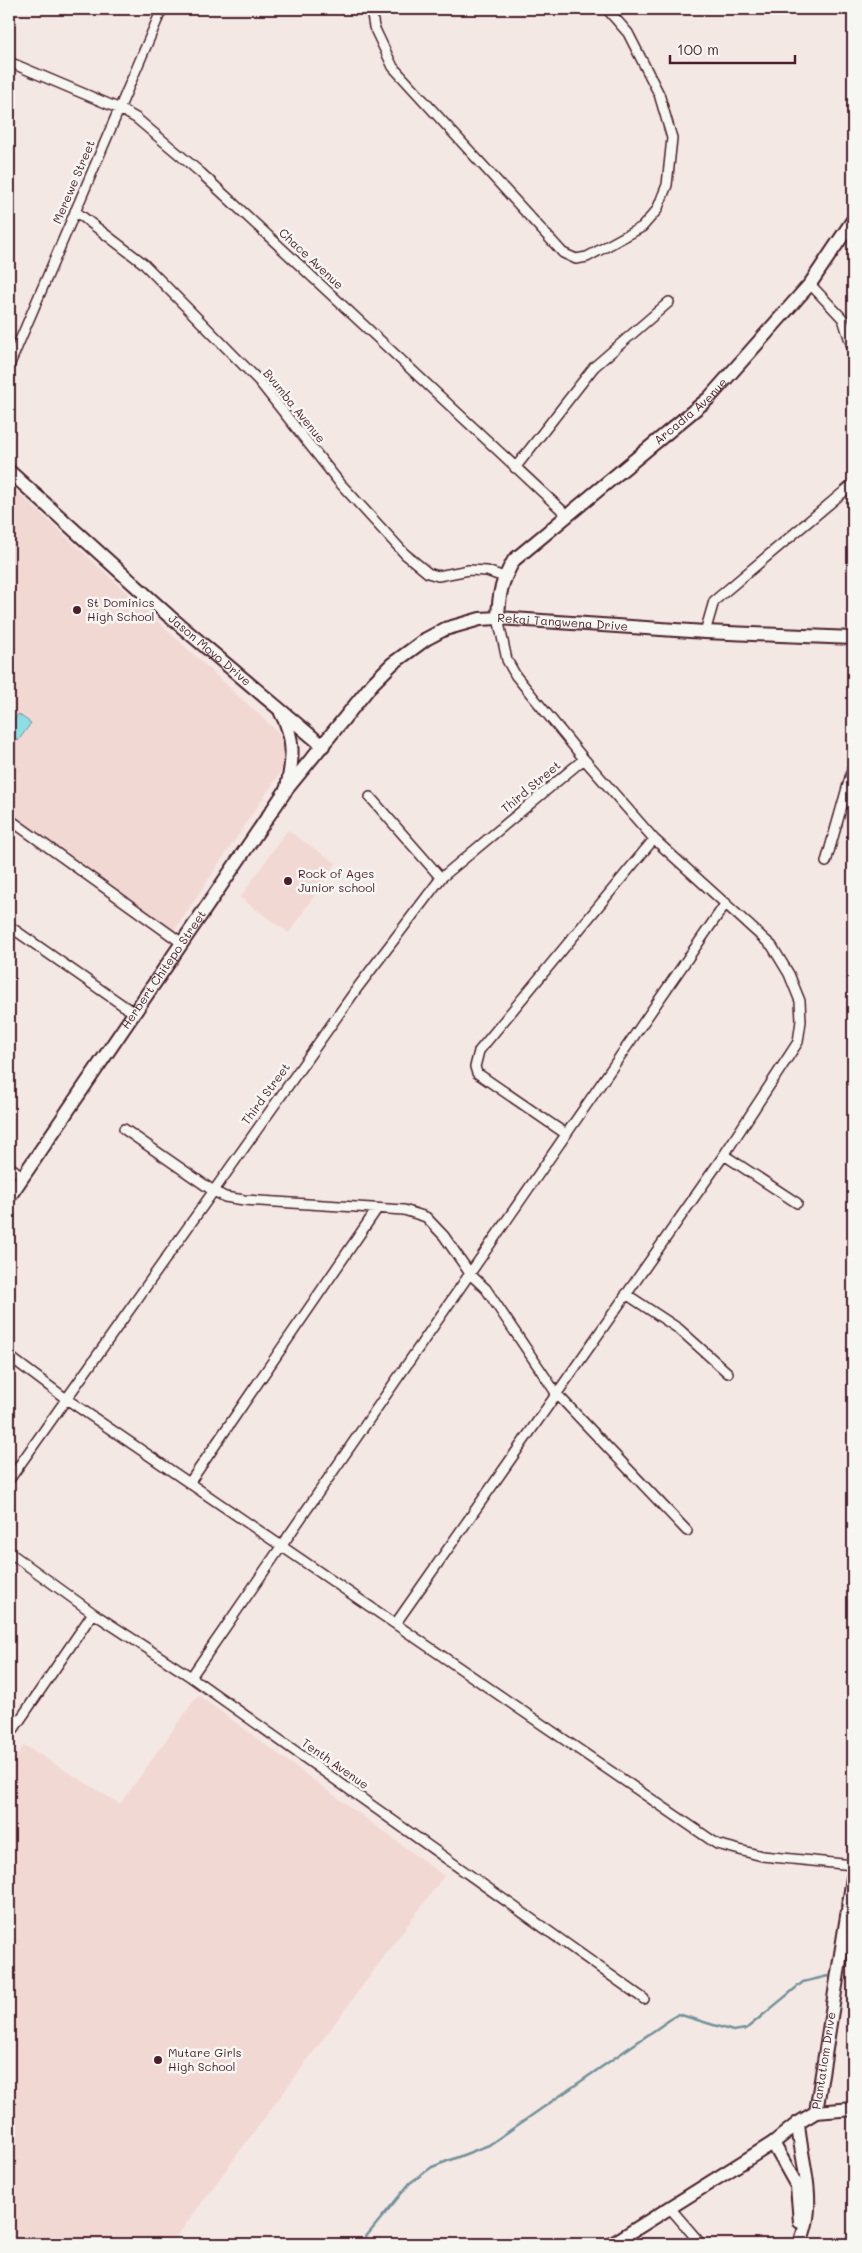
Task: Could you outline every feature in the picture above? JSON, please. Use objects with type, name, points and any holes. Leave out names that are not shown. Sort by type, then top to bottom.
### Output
[{"type":"street","name":"Merewe Street","points":[[9,366],[162,9]]},
{"type":"street","points":[[372,9],[374,27],[393,67],[563,253],[576,259],[587,257],[642,227],[657,210],[667,185],[672,138],[659,94],[628,33],[607,9]]},
{"type":"street","name":"Chace Avenue","points":[[9,62],[120,109],[136,118],[201,173],[568,516]]},
{"type":"street","name":"Bvumba Avenue","points":[[75,211],[142,263],[258,380],[339,482],[405,554],[428,573],[438,576],[469,570],[487,570],[504,578]]},
{"type":"street","name":"Arcadia Avenue","points":[[504,578],[514,560],[709,398],[810,284],[853,220]]},
{"type":"street","points":[[810,284],[843,319],[853,350]]},
{"type":"street","points":[[516,468],[594,366],[669,302]]},
{"type":"street","name":"Jason Moyo Drive","points":[[9,471],[169,616],[323,746]]},
{"type":"street","points":[[705,632],[714,601],[853,484]]},
{"type":"street","points":[[396,1624],[724,1155],[798,1042],[802,1021],[800,1001],[789,974],[772,946],[654,839],[584,759],[516,676],[507,660],[498,618],[500,592],[504,578]]},
{"type":"street","name":"Rekai Tangwena Drive","points":[[323,746],[373,683],[392,664],[426,639],[445,629],[480,619],[498,618],[705,632],[853,638]]},
{"type":"street","points":[[270,700],[280,712],[290,732],[293,763],[286,790]]},
{"type":"street","name":"Herbert Chitepo Street","points":[[9,1197],[286,790],[323,746]]},
{"type":"street","name":"Third Street","points":[[9,1480],[212,1190],[358,987],[441,878],[584,759]]},
{"type":"street","points":[[826,862],[853,767]]},
{"type":"street","points":[[370,797],[441,878]]},
{"type":"street","points":[[9,819],[182,943]]},
{"type":"street","points":[[566,1134],[477,1073],[474,1066],[475,1060],[479,1051],[654,839]]},
{"type":"street","points":[[191,1677],[471,1275],[726,903]]},
{"type":"street","points":[[9,926],[134,1014]]},
{"type":"street","points":[[124,1129],[212,1190],[225,1196],[244,1200],[404,1210],[426,1217],[444,1236],[471,1275],[486,1289],[556,1393],[687,1531]]},
{"type":"street","points":[[724,1155],[797,1203]]},
{"type":"street","points":[[9,1166],[23,1177]]},
{"type":"street","points":[[190,1482],[377,1208]]},
{"type":"street","points":[[626,1294],[679,1330],[728,1373]]},
{"type":"street","points":[[9,1356],[65,1398],[717,1844],[762,1856],[853,1865]]},
{"type":"street","name":"Tenth Avenue","points":[[9,1552],[93,1612],[191,1677],[644,1999]]},
{"type":"street","points":[[9,1735],[93,1612]]},
{"type":"street","name":"Plantatiom Drive","points":[[801,2243],[807,2218],[808,2189],[800,2149],[798,2123],[816,2112],[853,1878]]},
{"type":"street","points":[[816,2112],[853,2109]]},
{"type":"street","points":[[612,2244],[773,2143],[798,2123]]},
{"type":"street","points":[[773,2143],[790,2155],[806,2174]]},
{"type":"street","name":"Plantatiom Drive","points":[[773,2143],[797,2186],[801,2243]]},
{"type":"street","points":[[670,2208],[701,2244]]},
{"type":"shaded area","name":"St Dominics High School","points":[[9,484],[282,736],[284,767],[173,932],[9,815]]},
{"type":"shaded area","name":"Rock of Ages Junior school","points":[[287,830],[336,863],[289,933],[240,898]]},
{"type":"shaded area","name":"Mutare Girls High School","points":[[198,1695],[444,1876],[171,2244],[9,2244],[9,1767],[24,1745],[120,1804]]},
{"type":"water","points":[[18,714],[31,723],[18,741],[9,734],[9,727]]},
{"type":"waterway","points":[[360,2244],[410,2183],[432,2167],[489,2145],[678,2014],[733,2031],[746,2029],[803,1982],[828,1976]]},
{"type":"place","name":"St Dominics High School","points":[[77,610]]},
{"type":"place","name":"Rock of Ages Junior school","points":[[288,881]]},
{"type":"place","name":"Mutare Girls High School","points":[[158,2060]]}]
